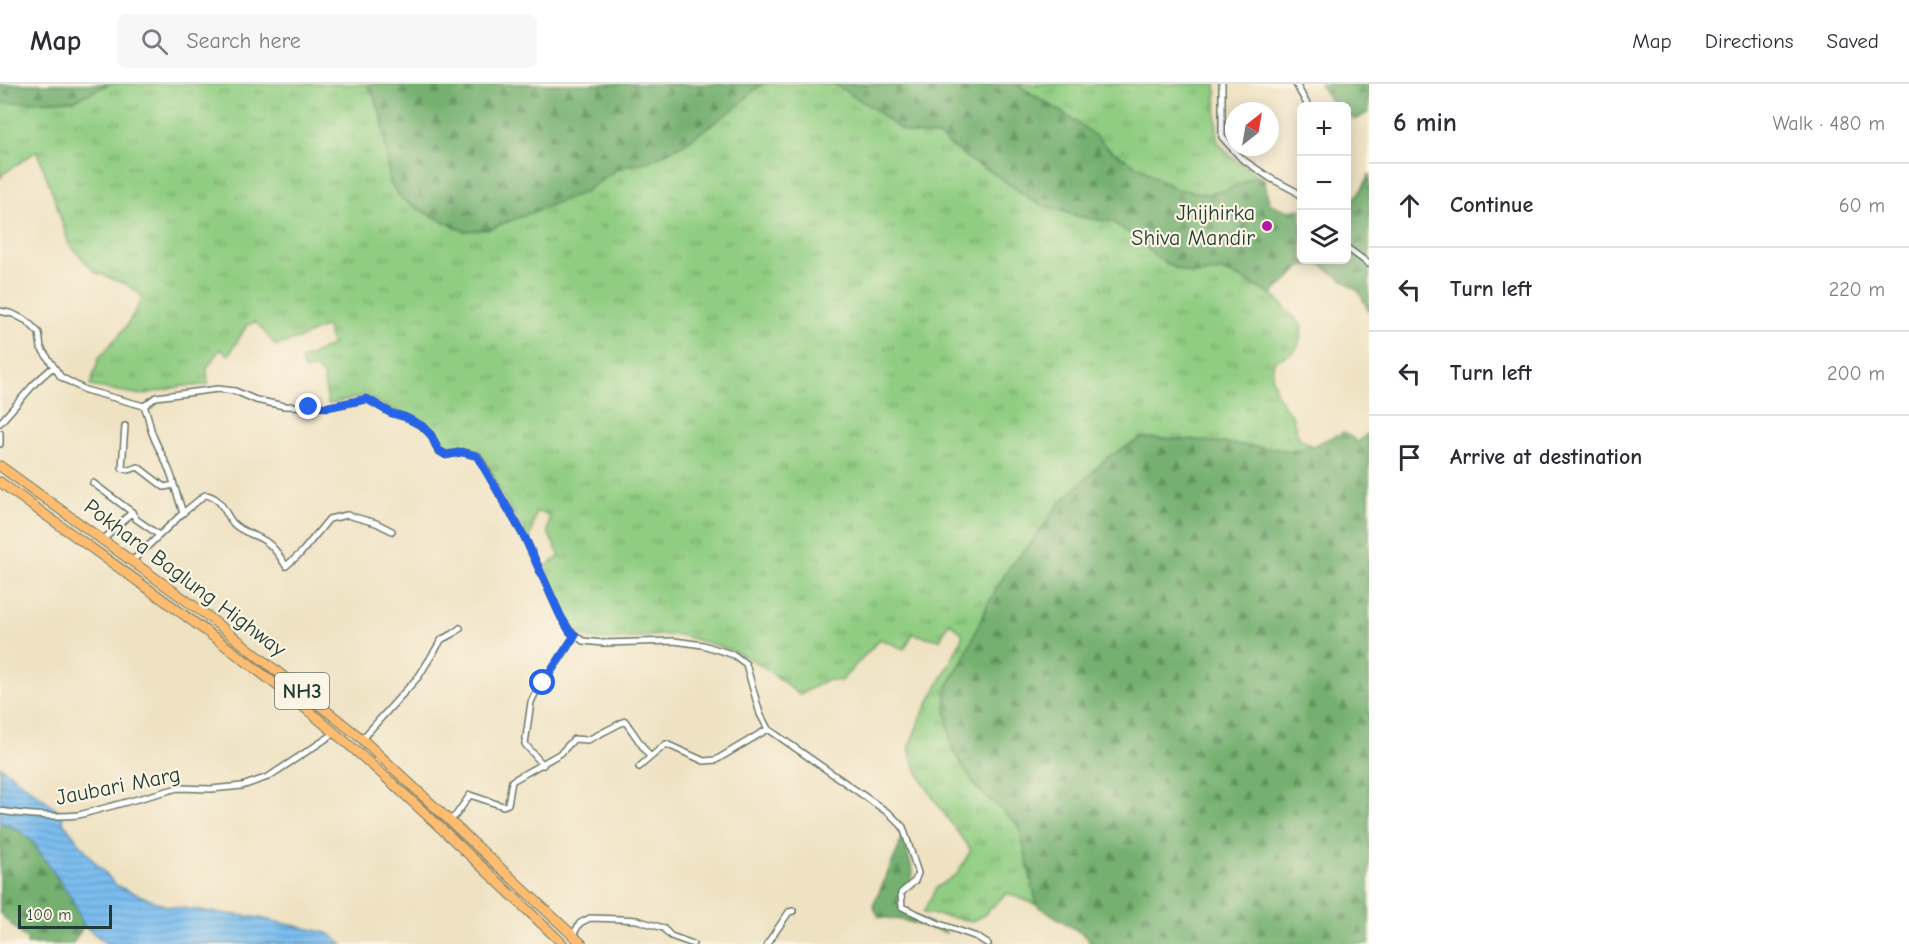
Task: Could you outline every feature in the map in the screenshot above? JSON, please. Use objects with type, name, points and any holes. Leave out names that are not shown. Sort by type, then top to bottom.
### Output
[{"type":"highway","name":"Pokhara Baglung Highway","points":[[0,466],[205,614],[362,739],[582,944]]},
{"type":"highway","name":"Pokhara Baglung Highway","points":[[0,482],[210,633],[294,699],[428,816],[563,944]]},
{"type":"street","points":[[1222,84],[1222,137],[1242,159],[1297,193]]},
{"type":"street","points":[[1296,84],[1306,102]]},
{"type":"street","points":[[1351,250],[1369,264]]},
{"type":"street","points":[[0,311],[27,321],[39,333],[41,348],[61,377],[85,390],[144,406],[150,418],[151,429],[172,475],[183,513]]},
{"type":"street","points":[[0,423],[35,383],[53,367]]},
{"type":"street","points":[[144,406],[156,397],[218,389],[284,406],[328,407],[367,399],[391,413],[413,420],[422,426],[431,435],[438,450],[446,455],[462,452],[477,456],[525,538],[570,632],[583,641],[603,643],[674,641],[703,645],[734,655],[746,664],[760,714],[768,729],[890,814],[903,827],[918,873],[915,881],[901,892],[902,907],[977,937],[988,944]]},
{"type":"street","points":[[125,426],[122,468],[129,470],[138,467],[164,487],[174,485]]},
{"type":"street","points":[[0,433],[0,444]]},
{"type":"street","points":[[93,483],[159,535]]},
{"type":"street","points":[[131,562],[205,495],[214,496],[234,524],[273,547],[286,566],[301,553],[329,519],[347,515],[376,523],[392,531]]},
{"type":"street","points":[[102,541],[132,512]]},
{"type":"street","points":[[362,739],[419,676],[442,639],[460,628]]},
{"type":"street","points":[[543,765],[525,744],[531,702],[575,635]]},
{"type":"street","points":[[450,820],[470,795],[503,806],[508,804],[512,781],[561,753],[574,739],[588,740],[625,721],[650,757]]},
{"type":"street","points":[[639,767],[666,744],[704,761],[716,760],[768,729]]},
{"type":"street","name":"Jaubari Marg","points":[[0,811],[32,816],[62,817],[78,815],[178,788],[211,789],[242,786],[268,777],[335,733]]},
{"type":"street","points":[[767,944],[789,912],[793,911]]},
{"type":"street","points":[[573,935],[580,922],[590,918],[637,920],[663,928],[671,936],[693,944]]},
{"type":"green space","points":[[0,84],[109,84],[75,100],[0,103]]},
{"type":"green space","points":[[109,84],[367,84],[382,117],[390,183],[403,200],[464,231],[584,192],[617,169],[647,162],[684,144],[735,108],[763,84],[834,84],[908,133],[938,136],[1036,203],[1081,217],[1113,222],[1139,240],[1155,256],[1173,267],[1192,274],[1222,271],[1272,294],[1302,326],[1296,350],[1274,361],[1272,377],[1278,397],[1292,416],[1299,438],[1312,446],[1294,451],[1195,440],[1032,542],[1009,568],[947,687],[976,787],[1019,826],[1037,905],[1007,893],[984,915],[972,921],[923,913],[936,888],[957,874],[971,850],[924,784],[911,757],[910,747],[921,717],[963,634],[949,622],[940,640],[913,634],[904,649],[880,639],[841,681],[826,680],[799,695],[777,676],[745,656],[688,637],[667,635],[612,640],[587,637],[577,632],[566,619],[546,566],[560,556],[548,533],[549,514],[536,512],[530,539],[497,486],[488,464],[479,453],[442,448],[431,428],[415,418],[365,396],[328,404],[323,375],[315,369],[304,370],[301,360],[332,345],[326,326],[276,346],[256,322],[247,325],[229,355],[220,349],[207,368],[208,385],[183,386],[141,395],[90,386],[99,358],[126,327],[143,297],[126,284],[95,272],[69,244],[37,151],[0,178],[0,103],[75,100]]},
{"type":"green space","points":[[367,84],[763,84],[735,108],[684,144],[647,162],[617,169],[584,192],[487,230],[464,231],[403,200],[390,183],[382,117]]},
{"type":"green space","points":[[834,84],[1016,84],[1096,136],[1110,150],[1176,189],[1207,194],[1227,190],[1254,177],[1264,179],[1270,204],[1289,211],[1297,210],[1297,264],[1351,264],[1351,200],[1361,190],[1369,174],[1369,312],[1359,292],[1322,265],[1302,265],[1272,294],[1222,271],[1192,274],[1173,267],[1155,256],[1139,240],[1113,222],[1081,217],[1036,203],[938,136],[908,133]]},
{"type":"green space","points":[[1016,84],[1216,84],[1217,141],[1225,150],[1225,156],[1230,156],[1264,179],[1254,177],[1227,190],[1207,194],[1176,189],[1110,150],[1096,136]]},
{"type":"green space","points":[[1320,84],[1369,84],[1369,112],[1355,120],[1351,116],[1351,102],[1334,102]]},
{"type":"green space","points":[[1344,432],[1358,442],[1369,432],[1369,944],[1088,944],[1090,941],[1086,936],[1037,905],[1019,826],[976,787],[952,749],[945,705],[947,687],[965,656],[988,603],[1009,568],[1032,542],[1059,504],[1109,456],[1142,438],[1195,440],[1294,451]]},
{"type":"green space","points":[[0,822],[17,829],[32,841],[71,897],[84,926],[72,944],[27,944],[28,941],[0,913]]},
{"type":"green space","points":[[902,834],[913,873],[910,882],[901,889],[898,895],[899,906],[904,912],[947,933],[902,920],[879,917],[873,906],[899,847]]},
{"type":"water","points":[[0,766],[62,813],[63,822],[117,886],[166,906],[259,918],[328,933],[343,944],[108,944],[84,926],[71,897],[32,841],[17,829],[0,822]]},
{"type":"place","name":"Jhijhirka Shiva Mandir","points":[[1267,226]]},
{"type":"route","points":[[309,407],[328,407],[367,399],[391,413],[413,420],[422,426],[431,435],[438,450],[446,455],[462,452],[477,456],[525,538],[561,617],[570,632],[575,635],[543,683]]}]
